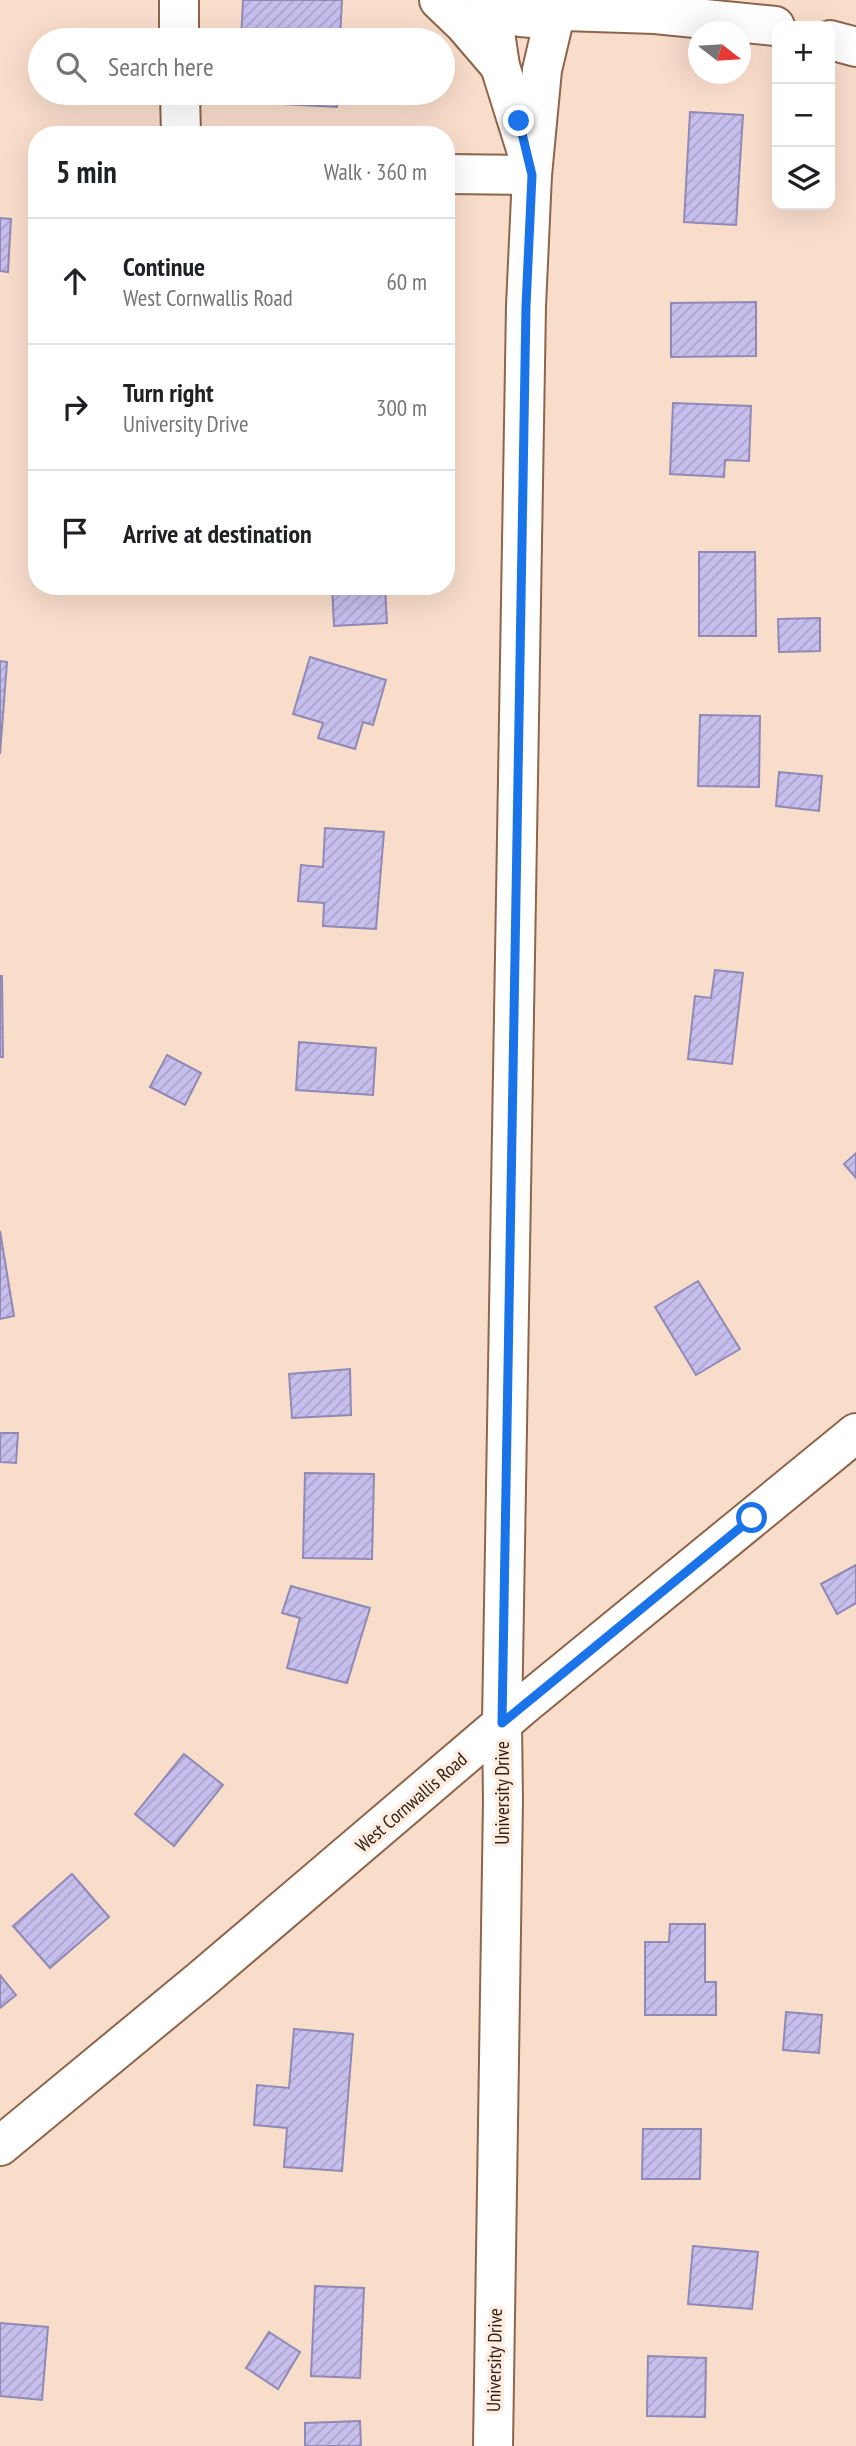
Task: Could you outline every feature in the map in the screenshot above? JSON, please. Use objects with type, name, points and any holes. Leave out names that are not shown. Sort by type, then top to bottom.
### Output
[{"type":"street","points":[[179,0],[179,28]]},
{"type":"street","points":[[439,0],[500,66]]},
{"type":"street","points":[[709,0],[772,24]]},
{"type":"street","points":[[487,1],[506,14],[522,18],[540,19],[566,9],[655,14],[772,26]]},
{"type":"street","name":"University Drive","points":[[487,1],[495,26],[500,66],[519,121],[532,175]]},
{"type":"street","name":"University Drive","points":[[493,2446],[502,1723],[526,306],[532,175],[541,71],[566,9]]},
{"type":"street","points":[[835,41],[856,47]]},
{"type":"street","points":[[180,105],[181,126]]},
{"type":"street","points":[[455,174],[532,175]]},
{"type":"street","name":"West Cornwallis Road","points":[[0,2146],[210,1973],[502,1723],[856,1433]]},
{"type":"building","points":[[243,0],[342,0],[341,28],[242,28]]},
{"type":"building","points":[[300,105],[337,105],[337,107]]},
{"type":"building","points":[[690,112],[743,115],[736,225],[684,222]]},
{"type":"building","points":[[0,218],[11,219],[8,272],[0,271]]},
{"type":"building","points":[[756,302],[756,356],[671,357],[671,303]]},
{"type":"building","points":[[673,403],[751,406],[749,461],[725,460],[724,477],[670,474]]},
{"type":"building","points":[[699,552],[755,552],[756,636],[699,636]]},
{"type":"building","points":[[332,595],[385,595],[387,623],[334,626]]},
{"type":"building","points":[[820,618],[820,651],[779,652],[778,619]]},
{"type":"building","points":[[310,657],[386,680],[373,725],[363,722],[355,749],[318,738],[323,723],[293,714]]},
{"type":"building","points":[[0,661],[7,662],[0,754]]},
{"type":"building","points":[[700,715],[760,716],[759,787],[698,786]]},
{"type":"building","points":[[779,772],[822,776],[819,811],[776,806]]},
{"type":"building","points":[[325,828],[384,832],[376,929],[323,926],[324,903],[298,901],[301,865],[323,867]]},
{"type":"building","points":[[715,970],[743,973],[732,1064],[688,1059],[695,996],[711,998]]},
{"type":"building","points":[[2,976],[3,1057],[0,1057]]},
{"type":"building","points":[[299,1042],[376,1048],[373,1095],[296,1090]]},
{"type":"building","points":[[167,1055],[201,1073],[185,1105],[150,1087]]},
{"type":"building","points":[[856,1153],[856,1178],[844,1164]]},
{"type":"building","points":[[0,1231],[14,1316],[0,1319]]},
{"type":"building","points":[[698,1281],[740,1349],[696,1375],[655,1307]]},
{"type":"building","points":[[350,1369],[351,1415],[292,1418],[289,1374]]},
{"type":"building","points":[[0,1433],[18,1433],[16,1463],[0,1462]]},
{"type":"building","points":[[305,1473],[374,1474],[372,1559],[303,1558]]},
{"type":"building","points":[[856,1565],[856,1603],[837,1614],[821,1584]]},
{"type":"building","points":[[291,1586],[370,1608],[347,1683],[287,1668],[300,1618],[282,1613]]},
{"type":"building","points":[[184,1754],[223,1785],[174,1846],[135,1814]]},
{"type":"building","points":[[72,1874],[109,1917],[50,1968],[13,1926]]},
{"type":"building","points":[[670,1924],[705,1924],[705,1982],[716,1982],[716,2015],[645,2015],[645,1942],[669,1942]]},
{"type":"building","points":[[0,1975],[16,1995],[0,2008]]},
{"type":"building","points":[[786,2012],[822,2015],[819,2053],[783,2050]]},
{"type":"building","points":[[294,2029],[353,2034],[342,2171],[284,2167],[287,2128],[254,2125],[257,2085],[289,2088]]},
{"type":"building","points":[[643,2129],[701,2129],[700,2179],[642,2179]]},
{"type":"building","points":[[693,2246],[758,2252],[752,2309],[688,2304]]},
{"type":"building","points":[[315,2286],[364,2288],[360,2378],[311,2376]]},
{"type":"building","points":[[0,2323],[48,2327],[42,2400],[0,2396]]},
{"type":"building","points":[[269,2332],[300,2352],[278,2389],[246,2368]]},
{"type":"building","points":[[648,2356],[706,2358],[705,2417],[647,2416]]},
{"type":"building","points":[[360,2421],[361,2446],[305,2446],[305,2423]]},
{"type":"route","points":[[519,121],[532,175],[526,306],[502,1723],[752,1518]]}]
